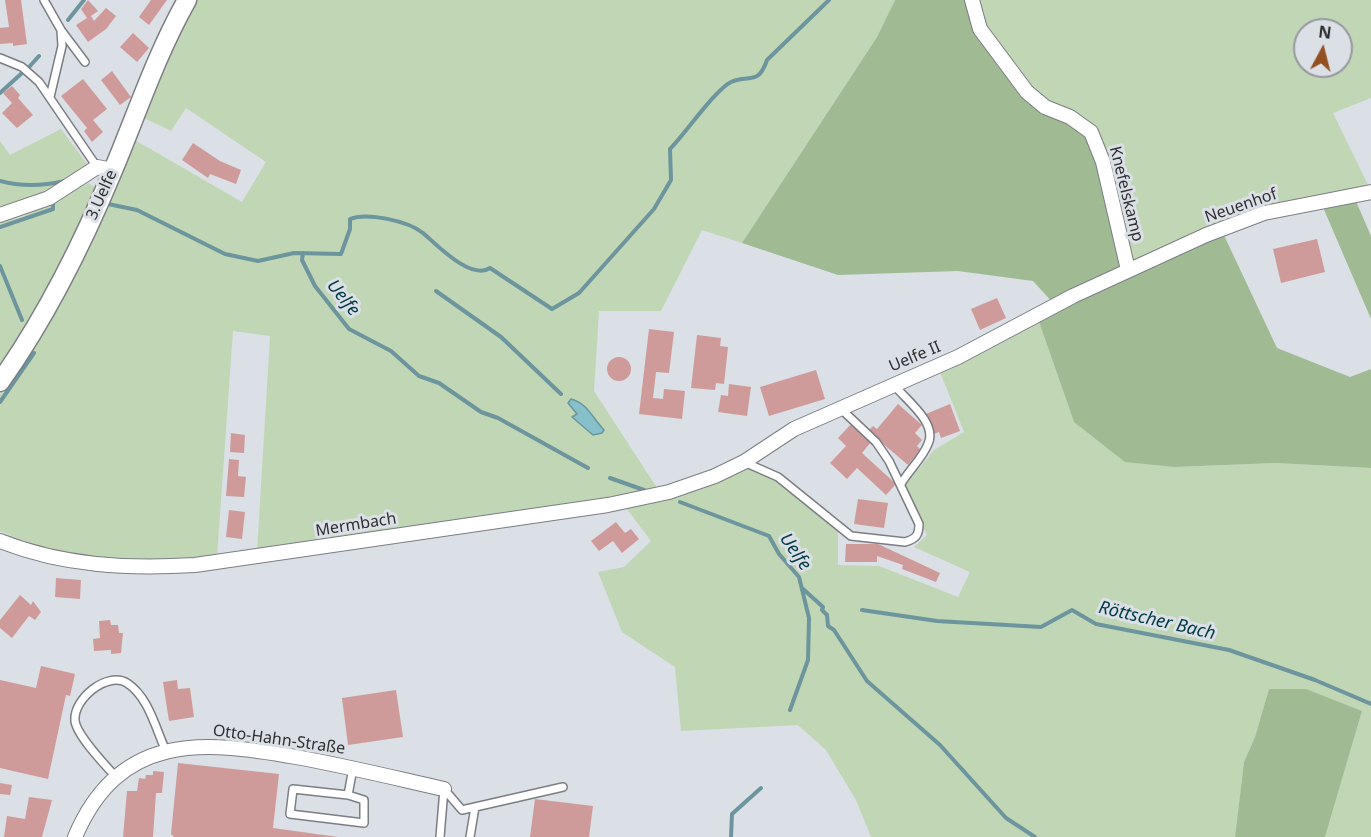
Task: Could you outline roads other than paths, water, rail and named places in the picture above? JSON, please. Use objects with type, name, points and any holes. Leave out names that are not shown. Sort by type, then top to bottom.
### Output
[{"type":"street","name":"3.Uelfe","points":[[0,382],[57,291],[105,169],[187,0]]},
{"type":"street","name":"Knefelskamp","points":[[972,0],[980,29],[1027,92],[1046,107],[1070,117],[1091,132],[1103,162],[1128,270]]},
{"type":"street","points":[[0,215],[49,198],[105,169]]},
{"type":"street","name":"Neuenhof","points":[[1128,270],[1206,235],[1264,213],[1371,192]]},
{"type":"street","name":"Uelfe II","points":[[715,476],[744,462],[780,437],[988,343],[1128,270]]},
{"type":"street","name":"Mermbach","points":[[0,541],[59,560],[91,564],[157,567],[195,565],[608,505],[669,492],[715,476]]},
{"type":"street","name":"Otto-Hahn-Straße","points":[[75,837],[85,813],[116,777],[136,764],[166,752],[198,746],[224,746],[352,768],[444,789]]},
{"type":"lane","points":[[44,0],[85,62]]},
{"type":"lane","points":[[50,97],[62,46],[62,30]]},
{"type":"lane","points":[[0,58],[29,72],[105,169]]},
{"type":"lane","points":[[893,385],[924,418],[930,437],[928,445],[901,484]]},
{"type":"lane","points":[[744,462],[778,477],[851,536],[905,542],[914,540],[919,534],[919,524],[901,484],[876,442],[840,408]]},
{"type":"lane","points":[[116,777],[75,722],[84,696],[103,684],[116,681],[127,682],[147,707],[166,752]]},
{"type":"lane","points":[[348,795],[352,768]]},
{"type":"lane","points":[[444,789],[462,810],[563,788]]},
{"type":"lane","points":[[293,789],[348,795],[364,800],[364,823],[290,814],[293,789]]},
{"type":"lane","points":[[440,837],[444,789]]},
{"type":"lane","points":[[470,837],[475,807]]},
{"type":"water","points":[[571,399],[589,411],[604,430],[602,433],[593,435],[572,417],[577,414],[568,403]]},
{"type":"waterway","points":[[68,20],[84,0]]},
{"type":"waterway","points":[[108,204],[137,210],[225,254],[258,261],[294,253],[341,254],[350,229],[350,219],[357,217],[387,219],[408,225],[423,233],[464,266],[482,271],[490,268],[552,309],[579,293],[654,209],[671,180],[670,149],[709,103],[731,82],[757,76],[767,60],[829,0]]},
{"type":"waterway","points":[[30,66],[39,56]]},
{"type":"waterway","points":[[0,93],[22,73]]},
{"type":"waterway","name":"Uelfe","points":[[0,181],[32,185],[65,181]]},
{"type":"waterway","name":"Mermbach","points":[[0,227],[53,209],[53,203]]},
{"type":"waterway","name":"Uelfe","points":[[303,253],[302,260],[315,286],[349,329],[391,351],[419,376],[439,383],[481,412],[498,418],[588,468]]},
{"type":"waterway","name":"Mermbach","points":[[0,266],[22,320]]},
{"type":"waterway","points":[[436,291],[501,337],[561,394]]},
{"type":"waterway","name":"Mermbach","points":[[0,402],[34,353]]},
{"type":"waterway","name":"Uelfe","points":[[610,478],[644,490]]},
{"type":"waterway","name":"Uelfe","points":[[680,502],[769,536],[779,554],[799,577],[809,618],[808,660],[790,710]]},
{"type":"waterway","points":[[802,588],[823,607],[822,610],[827,615],[828,626],[834,630],[867,681],[940,745],[1006,818],[1035,837]]},
{"type":"waterway","name":"Röttscher Bach","points":[[862,610],[937,621],[1041,627],[1072,610],[1096,624],[1229,650],[1315,680],[1371,704]]},
{"type":"waterway","name":"Uelfe","points":[[731,837],[732,814],[761,788]]}]
